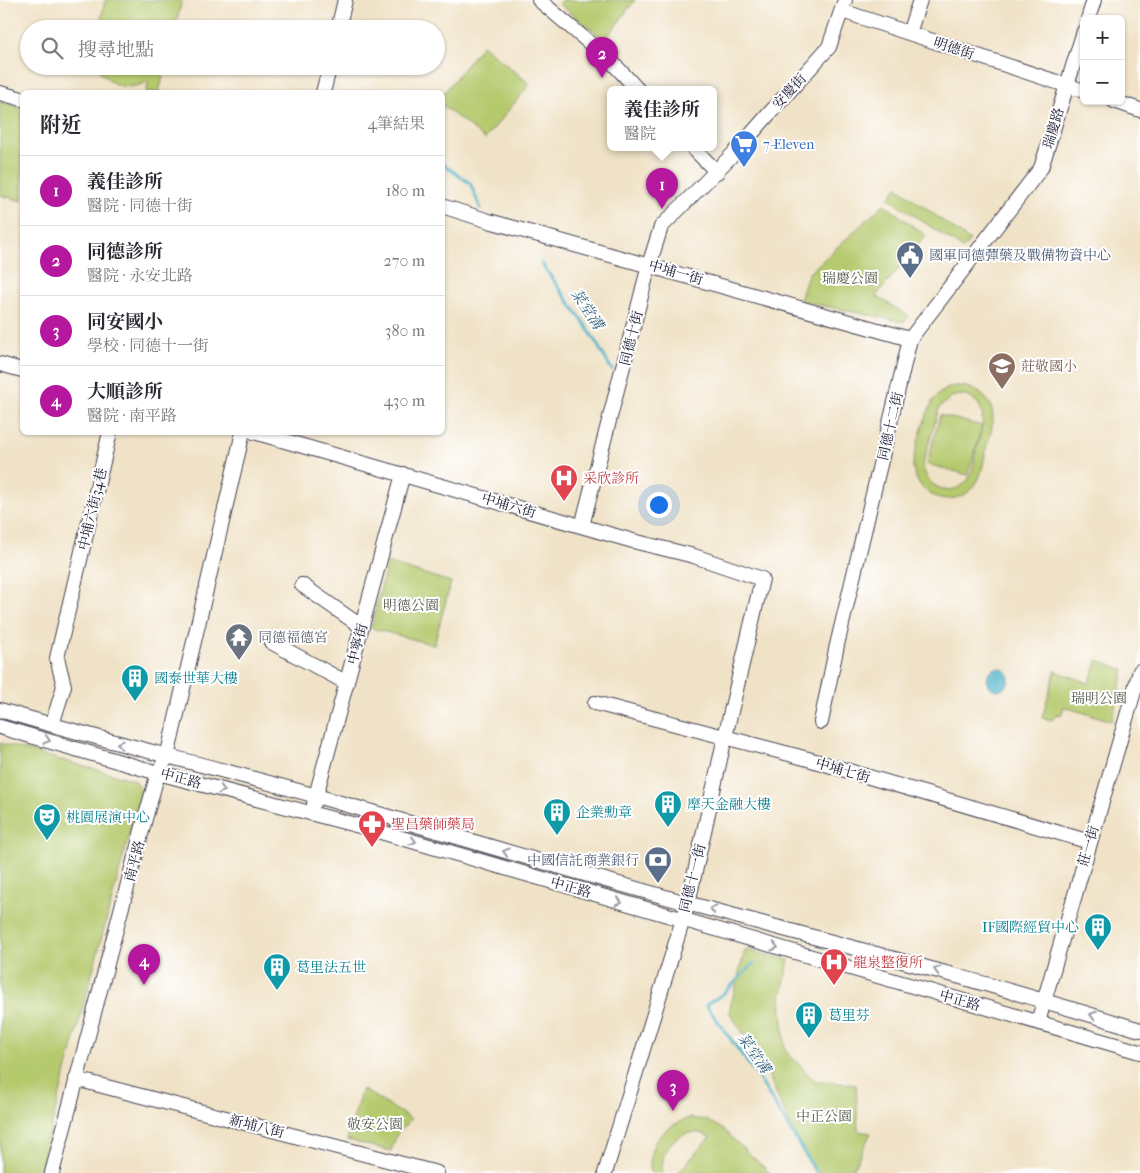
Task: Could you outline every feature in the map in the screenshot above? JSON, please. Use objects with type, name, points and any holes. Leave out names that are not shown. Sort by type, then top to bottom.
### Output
[{"type":"street","points":[[340,20],[345,0]]},
{"type":"street","points":[[539,0],[612,62],[634,86]]},
{"type":"street","points":[[909,33],[920,0]]},
{"type":"street","points":[[1089,15],[1094,0]]},
{"type":"street","name":"明德街","points":[[844,6],[909,33],[1080,90]]},
{"type":"street","name":"安慶街","points":[[717,172],[829,47],[844,6]]},
{"type":"street","name":"瑞慶路","points":[[1041,168],[1080,44]]},
{"type":"street","points":[[324,90],[328,75]]},
{"type":"street","points":[[0,93],[20,98]]},
{"type":"street","points":[[1125,105],[1140,110]]},
{"type":"street","points":[[696,151],[717,172]]},
{"type":"street","name":"同德十二街","points":[[821,722],[837,645],[910,339],[1041,168]]},
{"type":"street","name":"同德十街","points":[[582,526],[661,228],[717,172]]},
{"type":"street","name":"中埔一街","points":[[445,207],[910,339]]},
{"type":"street","points":[[0,364],[20,369]]},
{"type":"street","name":"中埔六街34巷","points":[[52,725],[64,686],[57,658],[109,435]]},
{"type":"street","name":"南平路","points":[[52,1173],[158,772],[167,756],[242,435]]},
{"type":"street","name":"中埔六街","points":[[265,435],[632,541],[694,556],[762,579]]},
{"type":"street","name":"中寧街","points":[[311,813],[403,474]]},
{"type":"street","name":"同德十一街","points":[[605,1173],[688,903],[724,737],[762,579]]},
{"type":"street","points":[[302,585],[362,627]]},
{"type":"street","points":[[271,642],[347,683]]},
{"type":"street","name":"莊一街","points":[[1038,1022],[1090,842],[1138,689],[1140,671]]},
{"type":"street","name":"中埔七街","points":[[595,703],[808,759],[1090,842]]},
{"type":"street","name":"中正路","points":[[0,710],[316,796],[688,903],[1044,1000],[1140,1030]]},
{"type":"street","name":"中正路","points":[[0,727],[311,813],[1140,1052]]},
{"type":"street","name":"新埔八街","points":[[76,1079],[437,1173]]},
{"type":"green space","points":[[105,0],[182,0],[177,20],[101,20]]},
{"type":"green space","points":[[561,0],[635,0],[605,40],[558,3]]},
{"type":"green space","points":[[482,45],[530,84],[485,139],[445,107],[445,91]]},
{"type":"green space","points":[[104,75],[164,75],[160,90],[147,90],[149,81],[127,87],[107,79]]},
{"type":"green space","points":[[0,102],[20,107],[20,200],[0,195]]},
{"type":"green space","points":[[897,187],[970,241],[963,249],[889,198]]},
{"type":"green space","name":"瑞慶公園","points":[[884,204],[926,236],[876,296],[909,316],[904,322],[800,301],[808,274]]},
{"type":"green space","points":[[954,386],[975,390],[986,398],[990,404],[993,422],[982,470],[977,482],[967,493],[946,499],[931,495],[922,488],[915,474],[913,463],[922,429],[932,403],[939,394]],"holes":[[[961,395],[971,398],[978,403],[982,417],[982,425],[971,474],[961,486],[946,490],[939,488],[928,479],[923,464],[939,408],[951,397]]]},
{"type":"green space","points":[[940,415],[982,426],[968,475],[927,464]]},
{"type":"green space","name":"明德公園","points":[[387,563],[451,582],[434,645],[371,628]]},
{"type":"green space","name":"瑞明公園","points":[[1098,660],[1124,670],[1112,721],[1064,707],[1061,715],[1057,714],[1052,720],[1042,718],[1055,671],[1089,683]]},
{"type":"green space","points":[[0,743],[134,780],[141,790],[39,1173],[0,1173]]},
{"type":"green space","name":"中正公園","points":[[745,950],[789,960],[781,998],[785,1050],[814,1080],[856,1085],[858,1131],[871,1133],[852,1171],[854,1173],[816,1173],[792,1130],[769,1076],[749,1059],[742,1031],[729,1012]]},
{"type":"green space","name":"敬安公園","points":[[362,1089],[411,1119],[397,1134],[391,1151],[347,1140]]},
{"type":"green space","points":[[689,1118],[706,1120],[721,1128],[770,1173],[678,1173],[710,1137],[701,1133],[691,1133],[675,1139],[669,1146],[663,1163],[663,1173],[651,1173],[651,1153],[658,1138],[671,1127]]},
{"type":"water","points":[[998,668],[1006,671],[1009,679],[1006,687],[998,690],[990,687],[987,679],[990,671]]},
{"type":"waterway","name":"菜堂溝","points":[[445,166],[470,183],[481,209]]},
{"type":"waterway","name":"菜堂溝","points":[[541,263],[587,327],[612,370]]},
{"type":"waterway","name":"菜堂溝","points":[[754,963],[723,994],[706,1005],[758,1077],[815,1171]]},
{"type":"place","name":"同德診所","points":[[602,78]]},
{"type":"place","name":"7-Eleven","points":[[744,168]]},
{"type":"place","name":"義佳診所","points":[[662,209]]},
{"type":"place","name":"國軍同德彈藥及戰備物資中心","points":[[910,279]]},
{"type":"place","name":"莊敬國小","points":[[1002,390]]},
{"type":"place","name":"采欣診所","points":[[564,502]]},
{"type":"place","name":"同德福德宮","points":[[239,661]]},
{"type":"place","name":"國泰世華大樓","points":[[135,702]]},
{"type":"place","name":"摩天金融大樓","points":[[668,828]]},
{"type":"place","name":"企業勳章","points":[[557,836]]},
{"type":"place","name":"桃園展演中心","points":[[47,841]]},
{"type":"place","name":"聖昌藥師藥局","points":[[372,848]]},
{"type":"place","name":"中國信託商業銀行","points":[[658,884]]},
{"type":"place","name":"IF國際經貿中心","points":[[1098,951]]},
{"type":"place","name":"大順診所","points":[[144,985]]},
{"type":"place","name":"龍泉整復所","points":[[834,986]]},
{"type":"place","name":"葛里法五世","points":[[277,991]]},
{"type":"place","name":"葛里芬","points":[[809,1039]]},
{"type":"place","name":"同安國小","points":[[673,1111]]}]
